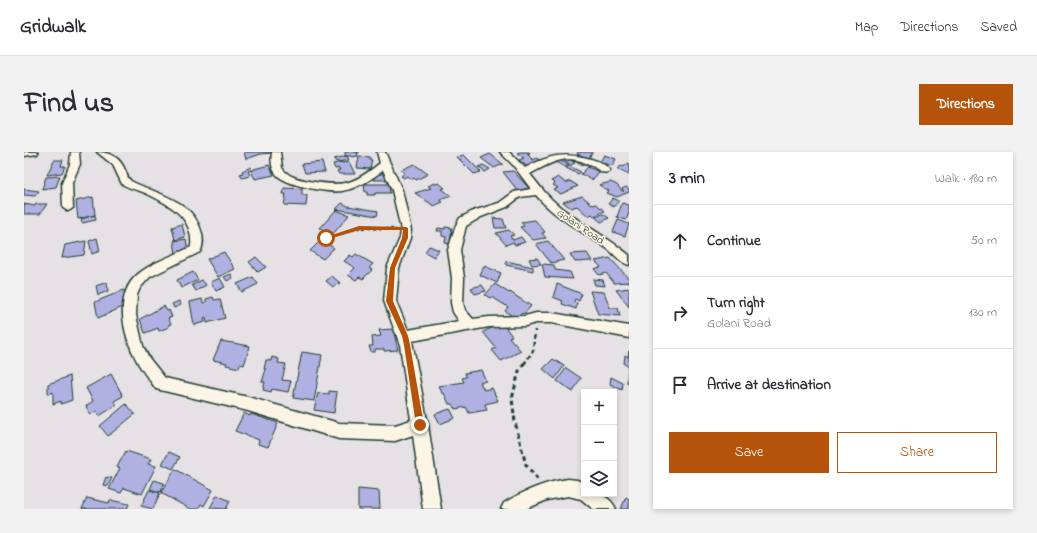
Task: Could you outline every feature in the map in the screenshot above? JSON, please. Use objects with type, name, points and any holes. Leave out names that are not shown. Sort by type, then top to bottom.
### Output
[{"type":"street","points":[[24,153],[34,152]]},
{"type":"street","points":[[68,208],[67,183],[75,164],[75,152]]},
{"type":"street","points":[[101,152],[120,167],[123,179],[130,184],[164,198],[185,212],[195,227],[199,238],[196,248],[154,269],[138,280],[129,299],[131,324],[140,355],[161,384],[248,404],[339,431],[395,433],[420,425]]},
{"type":"street","points":[[276,152],[275,159],[278,170],[294,182],[330,188],[344,188],[360,182],[383,158],[397,190],[406,228],[405,238],[393,268],[389,292],[390,301],[405,336],[411,363],[432,509]]},
{"type":"street","name":"Golani Road","points":[[506,152],[538,191],[562,214],[610,245],[629,261]]},
{"type":"street","points":[[524,173],[560,156],[581,158],[599,165],[605,170]]},
{"type":"street","points":[[470,325],[459,312],[457,303],[458,278],[454,250],[461,225],[464,221],[477,214],[503,205],[517,194],[538,191]]},
{"type":"street","points":[[405,336],[470,325],[505,321],[525,321],[536,318],[552,318],[629,332]]},
{"type":"street","points":[[510,509],[527,498],[560,488],[579,488],[581,490]]},
{"type":"street","points":[[591,497],[607,509]]},
{"type":"path","points":[[326,238],[359,228],[406,228]]},
{"type":"path","points":[[536,318],[533,351],[520,371],[512,399],[515,422],[526,465],[550,491]]},
{"type":"building","points":[[244,152],[272,153],[261,154],[246,159]]},
{"type":"building","points":[[345,152],[359,153],[357,153],[358,156],[352,157],[345,156]]},
{"type":"building","points":[[529,152],[530,153],[527,154],[533,160],[537,158],[542,162],[528,167],[519,160],[524,158],[517,153]]},
{"type":"building","points":[[578,152],[593,152],[589,158],[577,154]]},
{"type":"building","points":[[490,154],[503,164],[494,168],[481,158]]},
{"type":"building","points":[[464,155],[481,172],[474,174],[457,157]]},
{"type":"building","points":[[604,155],[616,159],[612,166],[600,162]]},
{"type":"building","points":[[347,156],[349,160],[338,162],[334,159]]},
{"type":"building","points":[[359,156],[370,157],[370,160],[372,160],[370,169],[357,168]]},
{"type":"building","points":[[567,158],[576,159],[577,162],[572,161],[575,163],[571,165],[563,160]]},
{"type":"building","points":[[54,160],[63,160],[61,166],[65,166],[62,173],[47,175]]},
{"type":"building","points":[[559,160],[569,165],[565,167],[555,162]]},
{"type":"building","points":[[578,160],[591,163],[590,167],[577,163]]},
{"type":"building","points":[[322,162],[325,172],[305,173],[302,164]]},
{"type":"building","points":[[349,162],[355,174],[339,174],[337,171],[340,170],[339,168],[335,169],[333,164]]},
{"type":"building","points":[[629,163],[629,175],[617,169],[621,166],[623,167]]},
{"type":"building","points":[[414,164],[428,174],[416,180],[414,178],[411,180],[407,176],[404,178],[401,176],[405,173],[401,170]]},
{"type":"building","points":[[269,165],[274,175],[255,179],[251,171]]},
{"type":"building","points":[[483,165],[490,169],[485,172],[478,167]]},
{"type":"building","points":[[569,166],[581,172],[578,174],[566,168]]},
{"type":"building","points":[[251,167],[252,170],[248,171],[250,176],[242,178],[240,174],[243,173],[242,171]]},
{"type":"building","points":[[588,167],[599,172],[592,180],[581,174]]},
{"type":"building","points":[[513,171],[529,188],[518,191],[503,172]]},
{"type":"building","points":[[373,174],[385,174],[386,180],[374,180]]},
{"type":"building","points":[[60,176],[56,187],[42,189],[46,177]]},
{"type":"building","points":[[558,177],[566,183],[570,181],[578,186],[561,194],[554,190],[558,188],[553,185],[555,183],[551,181]]},
{"type":"building","points":[[611,182],[617,185],[622,191],[624,191],[622,189],[626,187],[629,189],[629,192],[617,197],[607,193],[609,191],[599,185]]},
{"type":"building","points":[[434,183],[439,183],[445,188],[442,189],[451,196],[440,200],[443,202],[434,206],[415,193],[431,188],[428,186]]},
{"type":"building","points":[[364,184],[389,184],[390,193],[375,193],[375,195],[367,195]]},
{"type":"building","points":[[284,188],[302,189],[302,195],[307,195],[306,206],[284,205],[286,194],[283,194]]},
{"type":"building","points":[[24,189],[39,191],[35,196],[24,195]]},
{"type":"building","points":[[582,196],[593,205],[596,204],[605,211],[594,216],[592,214],[588,216],[577,206],[571,208],[563,202]]},
{"type":"building","points":[[93,197],[95,215],[78,219],[76,201]]},
{"type":"building","points":[[613,198],[619,201],[614,207],[608,204]]},
{"type":"building","points":[[342,203],[348,206],[378,211],[377,216],[336,209]]},
{"type":"building","points":[[622,203],[629,205],[629,213],[626,220],[617,217]]},
{"type":"building","points":[[24,204],[35,206],[36,204],[47,204],[40,214],[24,214]]},
{"type":"building","points":[[336,210],[349,215],[333,234],[320,228]]},
{"type":"building","points":[[603,214],[609,218],[601,222],[595,217]]},
{"type":"building","points":[[95,215],[96,220],[82,223],[81,219]]},
{"type":"building","points":[[493,218],[503,219],[506,228],[495,228]]},
{"type":"building","points":[[535,220],[545,232],[542,233],[546,238],[533,240],[520,227],[524,226],[521,222]]},
{"type":"building","points":[[618,220],[629,224],[625,236],[613,232]]},
{"type":"building","points":[[182,224],[185,237],[175,240],[172,227]]},
{"type":"building","points":[[445,227],[452,228],[450,244],[445,243],[446,237],[442,236],[442,231],[437,231],[438,228],[445,229]]},
{"type":"building","points":[[509,230],[514,235],[510,236],[513,240],[521,237],[525,242],[515,245],[513,242],[506,245],[496,233]]},
{"type":"building","points":[[97,238],[100,251],[92,254],[89,241]]},
{"type":"building","points":[[186,239],[188,251],[176,254],[174,241]]},
{"type":"building","points":[[321,240],[334,248],[323,259],[310,251]]},
{"type":"building","points":[[86,241],[84,255],[62,258],[65,245]]},
{"type":"building","points":[[548,241],[564,260],[551,263],[536,244]]},
{"type":"building","points":[[429,246],[439,250],[434,257],[425,252]]},
{"type":"building","points":[[224,252],[235,269],[218,277],[207,259]]},
{"type":"building","points":[[587,253],[592,261],[575,262],[570,254]]},
{"type":"building","points":[[356,254],[373,264],[369,268],[372,270],[363,279],[359,277],[356,280],[348,275],[355,268],[344,261],[350,255],[353,257]]},
{"type":"building","points":[[256,257],[266,267],[258,272],[249,262]]},
{"type":"building","points":[[537,258],[541,264],[532,265],[529,259]]},
{"type":"building","points":[[610,258],[629,279],[629,282],[614,283],[606,273],[599,275],[594,269],[601,267],[595,261]]},
{"type":"building","points":[[506,261],[533,267],[533,271],[506,265]]},
{"type":"building","points":[[542,264],[554,265],[555,270],[570,272],[573,279],[545,277]]},
{"type":"building","points":[[484,266],[501,273],[497,283],[480,275]]},
{"type":"building","points":[[193,272],[198,280],[181,288],[177,280]]},
{"type":"building","points":[[231,274],[233,278],[227,281],[224,277]]},
{"type":"building","points":[[332,276],[340,283],[333,287],[326,281]]},
{"type":"building","points":[[253,277],[258,284],[242,292],[237,284]]},
{"type":"building","points":[[220,278],[225,287],[216,291],[211,282]]},
{"type":"building","points":[[593,279],[603,280],[605,286],[595,285]]},
{"type":"building","points":[[202,280],[206,285],[196,291],[192,285]]},
{"type":"building","points":[[107,282],[108,291],[98,295],[96,286]]},
{"type":"building","points":[[495,284],[531,306],[524,314],[522,313],[518,317],[514,317],[505,311],[508,307],[492,297],[490,298],[485,295]]},
{"type":"building","points":[[557,284],[582,294],[579,301],[575,299],[574,302],[577,303],[576,309],[562,304],[563,301],[553,297]]},
{"type":"building","points":[[482,285],[486,291],[475,294],[471,288]]},
{"type":"building","points":[[629,288],[629,307],[616,290]]},
{"type":"building","points":[[124,290],[127,305],[98,318],[95,302]]},
{"type":"building","points":[[590,291],[604,292],[610,308],[618,308],[620,316],[598,314]]},
{"type":"building","points":[[213,297],[214,300],[220,299],[225,318],[207,323],[206,317],[204,318],[205,322],[194,325],[190,302],[202,299],[203,303],[206,302],[206,299]]},
{"type":"building","points":[[179,301],[181,305],[174,308],[172,304]]},
{"type":"building","points":[[164,306],[167,311],[169,310],[172,317],[168,318],[171,324],[168,325],[169,327],[159,331],[158,328],[145,333],[140,319]]},
{"type":"building","points":[[502,323],[512,336],[509,337],[521,351],[501,361],[492,350],[496,348],[483,332]]},
{"type":"building","points":[[393,329],[398,350],[384,351],[384,349],[375,349],[375,352],[371,352],[369,346],[373,346],[372,337],[381,336],[379,330]]},
{"type":"building","points":[[221,341],[250,346],[244,365],[240,364],[239,368],[226,365],[227,363],[213,360]]},
{"type":"building","points":[[629,351],[629,384],[627,383],[628,366],[624,364],[625,355],[628,357]]},
{"type":"building","points":[[302,352],[322,355],[314,401],[293,398]]},
{"type":"building","points":[[272,357],[279,359],[278,363],[286,364],[282,380],[291,381],[288,392],[272,389],[271,392],[263,390],[265,382],[262,382],[266,369],[264,369],[266,360],[271,361]]},
{"type":"building","points":[[553,359],[564,366],[555,379],[543,369]]},
{"type":"building","points":[[566,368],[581,378],[573,392],[557,381]]},
{"type":"building","points":[[481,370],[486,381],[480,382],[484,390],[492,388],[498,401],[485,404],[487,410],[469,413],[466,407],[455,409],[453,404],[449,404],[439,386],[464,382],[462,378],[466,377],[465,373]]},
{"type":"building","points":[[111,374],[123,396],[114,401],[117,405],[99,416],[97,411],[90,415],[86,406],[93,401],[86,388]]},
{"type":"building","points":[[70,376],[72,400],[61,404],[61,401],[53,404],[53,392],[48,394],[48,384]]},
{"type":"building","points":[[611,377],[623,383],[622,390],[610,384]]},
{"type":"building","points":[[329,391],[337,392],[334,413],[314,410],[318,393],[329,394]]},
{"type":"building","points":[[126,404],[135,414],[108,436],[100,426]]},
{"type":"building","points":[[450,409],[455,418],[440,424],[435,414]]},
{"type":"building","points":[[244,413],[278,423],[268,447],[258,444],[259,440],[235,431]]},
{"type":"building","points":[[126,451],[151,459],[148,464],[156,466],[142,494],[124,488],[121,493],[109,489],[120,468],[117,467]]},
{"type":"building","points":[[169,452],[180,457],[173,469],[162,464]]},
{"type":"building","points":[[175,469],[213,490],[204,506],[201,504],[198,509],[190,509],[161,493]]},
{"type":"building","points":[[106,477],[112,478],[108,486],[103,485]]},
{"type":"building","points":[[154,480],[164,483],[161,492],[150,489]]},
{"type":"building","points":[[358,489],[379,491],[380,509],[358,509]]},
{"type":"building","points":[[149,490],[160,493],[153,509],[141,506]]},
{"type":"building","points":[[217,495],[230,501],[226,509],[210,508]]},
{"type":"building","points":[[626,497],[629,499],[629,509],[621,509]]},
{"type":"building","points":[[87,498],[109,503],[110,500],[129,504],[127,509],[82,509]]},
{"type":"route","points":[[326,238],[359,228],[406,228],[405,238],[393,268],[389,292],[390,301],[405,336],[411,363],[420,425]]}]
